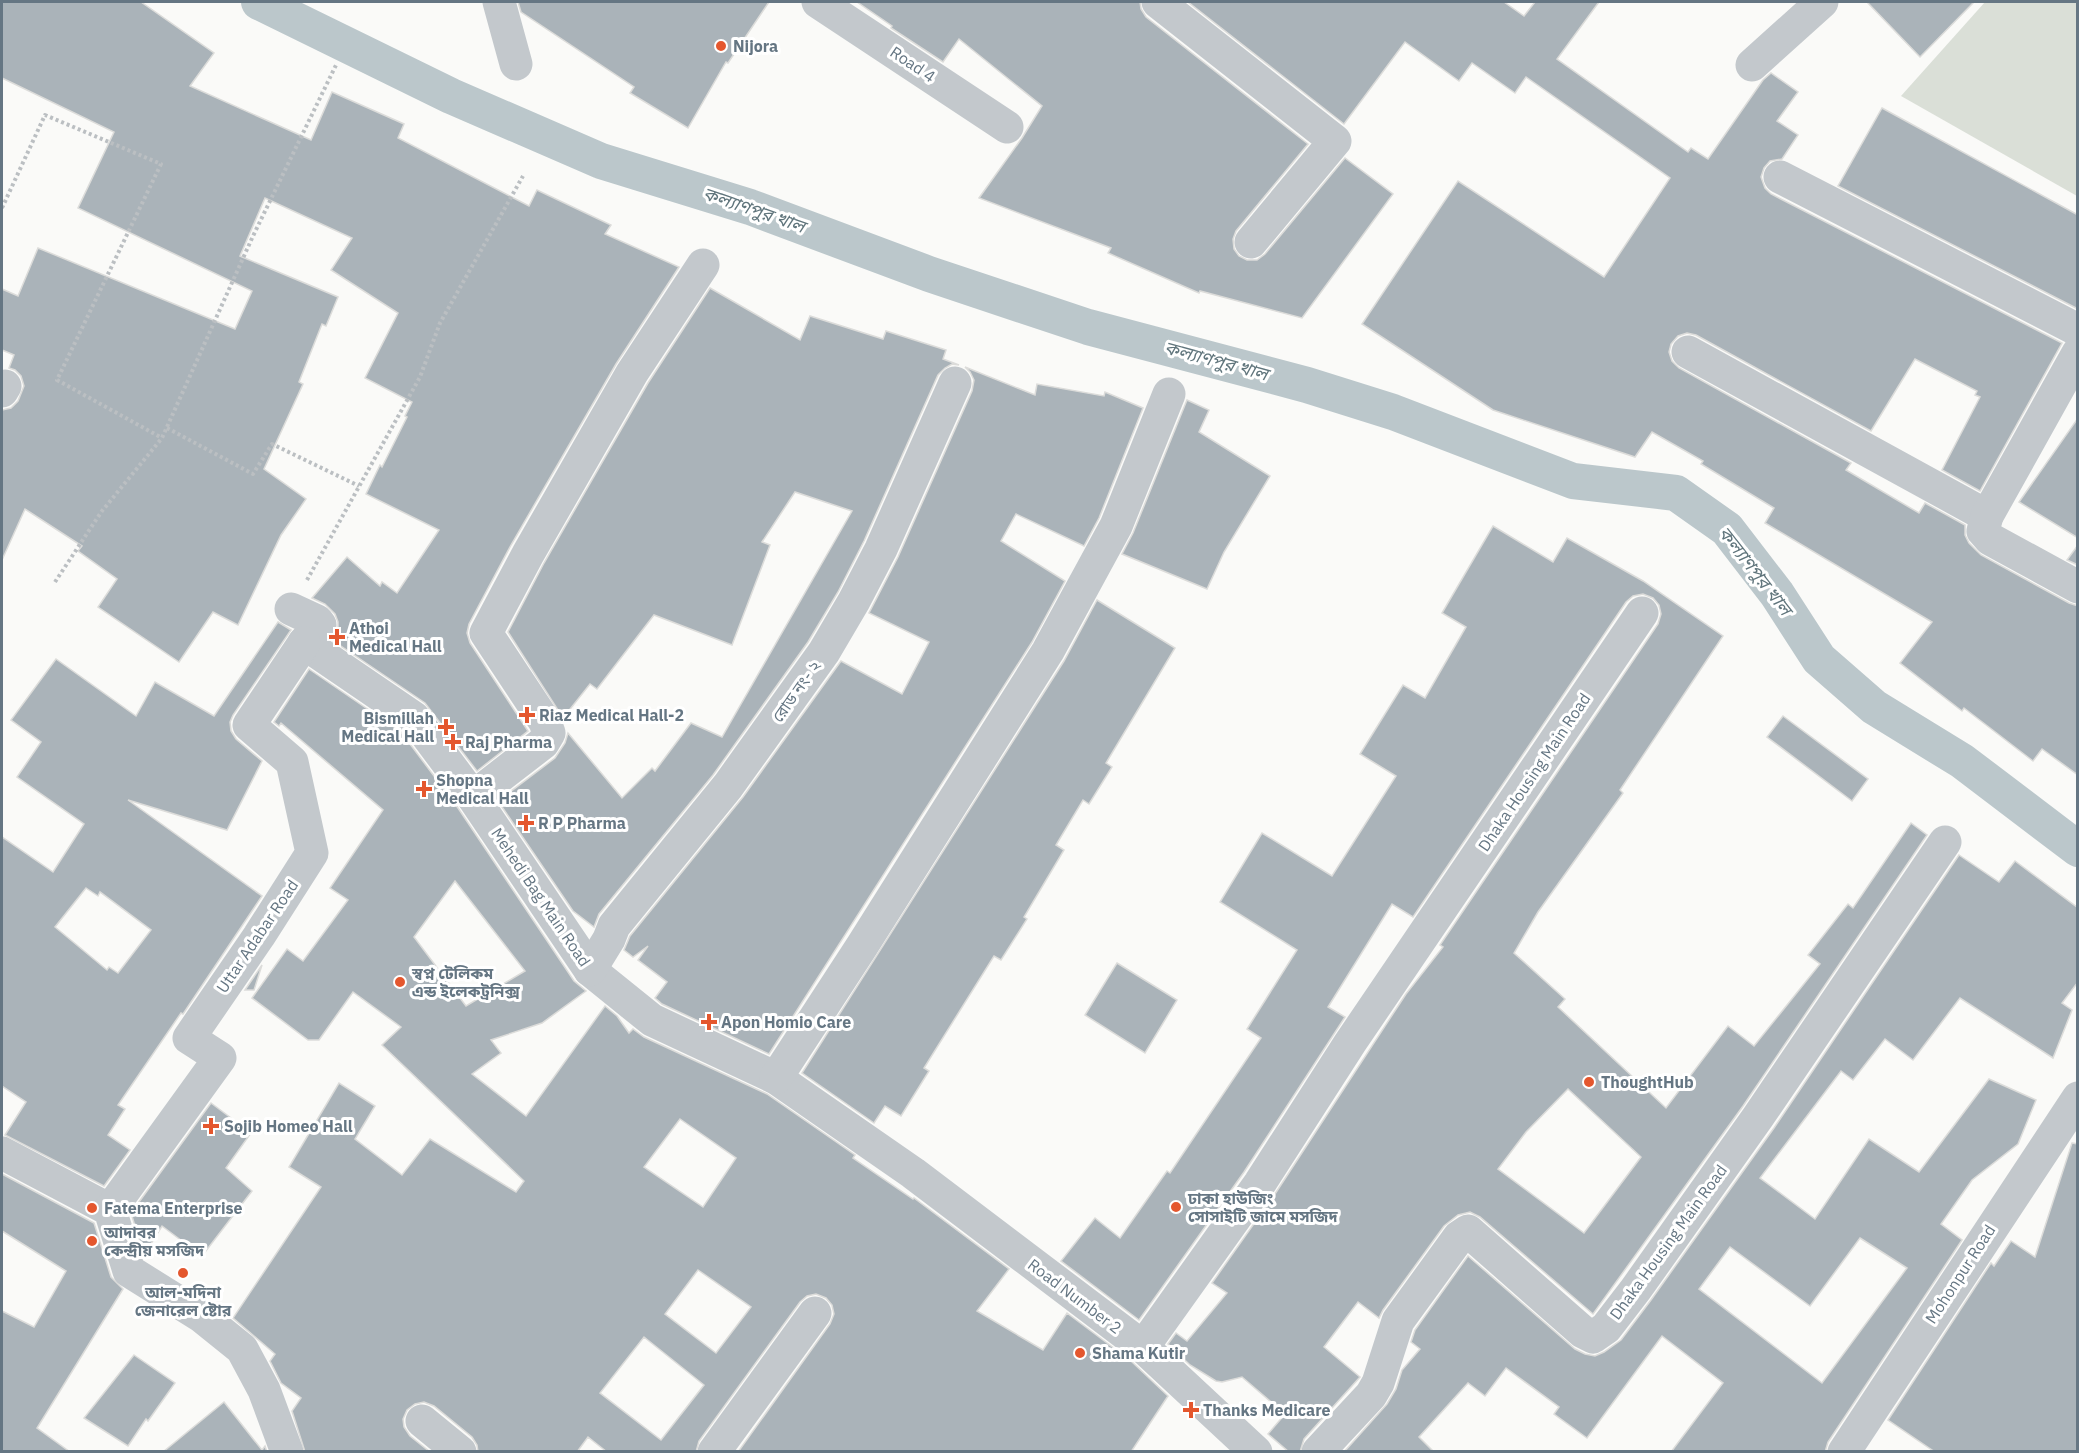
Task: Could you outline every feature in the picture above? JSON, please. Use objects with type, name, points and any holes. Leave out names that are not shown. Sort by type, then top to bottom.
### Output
[{"type":"street","points":[[499,2],[516,64]]},
{"type":"street","name":"Road 4","points":[[818,2],[1008,127]]},
{"type":"street","points":[[1158,2],[1335,141],[1251,242]]},
{"type":"street","points":[[1752,65],[1822,2]]},
{"type":"street","points":[[1780,177],[2078,330]]},
{"type":"street","points":[[473,797],[543,742],[549,733],[545,722],[486,633],[528,554],[632,373],[703,265]]},
{"type":"street","points":[[1689,352],[1987,516]]},
{"type":"street","points":[[2078,353],[1987,516],[1983,531],[1986,536],[2078,587]]},
{"type":"street","name":"রোড নং- ২","points":[[590,970],[609,939],[614,926],[728,786],[824,652],[881,549],[955,383]]},
{"type":"street","points":[[776,1078],[1048,651],[1116,526],[1169,394]]},
{"type":"street","points":[[291,609],[317,621],[320,625],[304,643]]},
{"type":"street","name":"Dhaka Housing Main Road","points":[[1143,1347],[1260,1184],[1350,1043],[1642,614]]},
{"type":"street","name":"Mehedi Bag Main Road","points":[[304,643],[414,718],[473,797],[590,970],[652,1020],[776,1078],[913,1173]]},
{"type":"street","name":"Uttar Adabar Road","points":[[110,1210],[220,1058],[189,1038],[259,936],[312,853],[292,762],[249,724],[304,643]]},
{"type":"street","name":"Dhaka Housing Main Road","points":[[1318,1452],[1371,1395],[1378,1383],[1398,1321],[1459,1237],[1468,1231],[1583,1332],[1593,1337],[1606,1328],[1758,1117],[1945,842]]},
{"type":"street","name":"Mohonpur Road","points":[[1844,1452],[2078,1098]]},
{"type":"street","points":[[2,1153],[110,1210],[129,1271],[201,1316],[242,1349],[264,1390],[287,1452]]},
{"type":"street","name":"Road Number 2","points":[[913,1173],[1143,1347],[1238,1446]]},
{"type":"street","points":[[714,1452],[815,1313]]},
{"type":"street","points":[[422,1421],[460,1452]]},
{"type":"path","points":[[55,582],[102,511],[162,438],[253,236],[337,63]]},
{"type":"path","points":[[2,208],[45,115],[161,164],[57,380],[162,438]]},
{"type":"path","points":[[291,609],[420,377],[440,323],[524,176]]},
{"type":"path","points":[[167,428],[253,474],[272,444],[359,486]]},
{"type":"shaded area","points":[[1985,2],[2077,2],[2077,196],[1901,96]]},
{"type":"building","points":[[2,2],[141,2],[214,53],[190,86],[311,140],[332,92],[404,124],[398,138],[529,206],[537,190],[611,225],[605,234],[679,267],[616,364],[511,545],[469,624],[467,633],[470,643],[528,731],[477,771],[425,703],[332,640],[338,629],[335,614],[325,604],[312,598],[347,557],[380,586],[382,582],[397,593],[439,530],[366,494],[407,417],[405,416],[412,402],[365,378],[398,313],[331,270],[352,238],[265,198],[240,256],[338,297],[326,326],[322,324],[299,382],[303,384],[264,469],[306,499],[281,535],[238,625],[213,612],[179,662],[98,607],[117,579],[78,551],[82,546],[25,509],[2,560],[2,410],[11,408],[18,401],[24,386],[21,376],[9,368],[14,355],[2,350],[2,289],[18,296],[38,248],[235,329],[252,291],[78,208],[114,132],[2,78]]},
{"type":"building","points":[[518,2],[769,2],[728,63],[726,62],[688,128],[630,93],[634,87],[521,12]]},
{"type":"building","points":[[857,2],[1140,2],[1146,17],[1308,144],[1236,231],[1233,239],[1234,249],[1239,256],[1247,260],[1257,260],[1265,254],[1345,158],[1393,194],[1302,318],[1200,291],[1199,293],[1108,253],[1111,248],[979,198],[1042,106],[959,39],[943,62],[891,28],[892,26]]},
{"type":"building","points":[[1188,2],[1504,2],[1524,16],[1535,2],[1599,2],[1557,59],[1688,152],[1691,148],[1708,159],[1763,80],[1771,73],[1798,92],[1777,121],[1798,135],[1782,159],[1770,161],[1761,177],[1765,188],[1771,194],[2062,343],[1980,491],[1942,470],[1980,397],[1975,395],[1977,391],[1915,359],[1871,431],[1696,335],[1687,333],[1678,336],[1671,344],[1669,352],[1672,361],[1679,368],[1851,463],[1846,470],[1919,513],[1925,503],[1965,525],[1965,535],[1969,543],[1981,555],[2078,606],[2078,775],[2042,749],[2033,761],[1964,708],[1962,711],[1900,663],[1932,622],[1765,523],[1774,508],[1701,464],[1703,461],[1652,432],[1635,457],[1493,410],[1362,324],[1458,181],[1604,277],[1670,178],[1526,77],[1515,93],[1472,63],[1459,81],[1405,42],[1344,124]]},
{"type":"building","points":[[1867,2],[1974,2],[1920,57]]},
{"type":"building","points":[[1882,108],[2078,215],[2078,309],[1838,186]]},
{"type":"building","points":[[710,288],[800,340],[810,316],[883,339],[886,331],[946,350],[943,359],[959,365],[952,364],[938,375],[864,541],[838,592],[808,642],[713,775],[599,914],[594,927],[573,911],[498,801],[555,758],[565,743],[568,733],[622,798],[652,768],[655,771],[691,723],[722,737],[852,511],[795,492],[762,542],[770,545],[732,645],[654,615],[597,689],[590,684],[563,718],[508,632],[544,563],[648,383]]},
{"type":"building","points":[[965,367],[1035,395],[1037,384],[1104,396],[1105,392],[1143,408],[1099,518],[1084,546],[1016,514],[1001,541],[1065,581],[1032,642],[769,1054],[662,1004],[655,998],[667,982],[638,960],[648,946],[633,957],[624,950],[630,936],[743,797],[841,661],[902,694],[929,642],[869,613],[898,557],[972,391],[974,380]]},
{"type":"building","points":[[1187,400],[1209,410],[1199,432],[1270,476],[1224,552],[1207,589],[1122,554],[1133,533]]},
{"type":"building","points":[[2078,418],[2078,538],[2019,502]]},
{"type":"building","points":[[1493,526],[1553,562],[1567,538],[1643,581],[1723,636],[1620,790],[1623,793],[1538,912],[1514,953],[1565,999],[1558,1007],[1666,1108],[1728,1026],[1754,1046],[1820,964],[1808,955],[1848,904],[1853,908],[1911,823],[1927,835],[1743,1106],[1593,1314],[1480,1217],[1470,1212],[1458,1215],[1444,1226],[1379,1318],[1358,1302],[1324,1347],[1360,1377],[1304,1439],[1300,1452],[1289,1452],[1268,1434],[1285,1414],[1242,1377],[1222,1382],[1216,1381],[1190,1365],[1168,1344],[1176,1333],[1187,1341],[1227,1293],[1212,1283],[1275,1194],[1406,994],[1443,947],[1440,945],[1658,624],[1661,614],[1659,605],[1653,598],[1643,594],[1633,596],[1626,602],[1413,917],[1392,904],[1328,1007],[1345,1017],[1244,1172],[1139,1320],[1061,1261],[1095,1218],[1120,1238],[1167,1171],[1170,1173],[1261,1038],[1247,1029],[1297,950],[1220,902],[1262,833],[1332,876],[1396,776],[1360,754],[1403,685],[1425,698],[1466,627],[1442,613]],"holes":[[[1568,1089],[1641,1157],[1584,1233],[1498,1169],[1526,1132]]]},
{"type":"building","points":[[2078,545],[2078,565],[2067,560]]},
{"type":"building","points":[[1097,600],[1175,648],[1106,763],[1112,767],[1089,804],[1083,800],[1056,845],[1064,850],[1024,917],[1027,919],[1001,960],[994,956],[924,1068],[929,1071],[901,1116],[885,1106],[874,1123],[802,1073],[1064,661]]},
{"type":"building","points":[[278,622],[291,630],[230,722],[231,731],[236,739],[262,761],[227,830],[128,800],[262,896],[183,1014],[181,1013],[118,1105],[125,1109],[108,1135],[130,1150],[104,1186],[5,1135],[26,1102],[2,1086],[2,837],[53,872],[84,824],[17,777],[41,742],[11,720],[56,659],[136,716],[155,682],[214,716]],"holes":[[[86,888],[98,896],[100,892],[151,930],[118,973],[109,967],[107,970],[55,927]]]},
{"type":"building","points":[[309,669],[401,732],[458,808],[574,981],[586,991],[542,1023],[491,1040],[501,1053],[472,1074],[526,1116],[605,1006],[617,1016],[629,1033],[633,1029],[644,1037],[767,1094],[855,1155],[853,1158],[914,1198],[1009,1269],[977,1311],[1043,1350],[1067,1313],[1131,1361],[1168,1396],[1131,1452],[738,1452],[830,1324],[834,1314],[832,1305],[826,1298],[816,1294],[807,1296],[800,1302],[699,1441],[696,1452],[607,1452],[588,1437],[577,1452],[478,1452],[472,1437],[434,1406],[424,1402],[415,1404],[407,1410],[403,1419],[404,1427],[410,1436],[430,1452],[305,1452],[292,1411],[301,1398],[281,1383],[270,1361],[275,1354],[233,1318],[321,1187],[289,1167],[339,1083],[375,1106],[355,1139],[402,1175],[430,1139],[516,1192],[524,1181],[382,1045],[401,1027],[353,992],[319,1040],[308,1040],[252,998],[287,949],[303,961],[348,900],[330,888],[383,810],[281,723],[279,726],[274,722]],"holes":[[[455,881],[525,971],[466,1006],[414,937]],[[680,1119],[736,1158],[703,1207],[644,1167]],[[698,1270],[751,1307],[716,1353],[665,1314]],[[644,1337],[704,1385],[661,1440],[600,1393]]]},
{"type":"building","points":[[1783,716],[1868,779],[1852,801],[1767,737]]},
{"type":"building","points":[[1959,855],[1999,882],[2015,861],[2078,908],[2078,982],[2062,1003],[2072,1010],[2053,1058],[1960,998],[1913,1060],[1885,1039],[1853,1080],[1841,1071],[1760,1178],[1815,1219],[1869,1139],[1919,1172],[1989,1079],[2036,1100],[2018,1144],[1972,1180],[1941,1224],[1962,1240],[1828,1442],[1825,1452],[1671,1452],[1723,1383],[1662,1336],[1587,1438],[1554,1414],[1559,1407],[1506,1368],[1485,1396],[1468,1383],[1419,1437],[1434,1452],[1344,1452],[1387,1404],[1396,1389],[1402,1370],[1420,1349],[1411,1342],[1415,1330],[1468,1256],[1575,1349],[1595,1356],[1621,1340],[1774,1128]],"holes":[[[1860,1238],[1907,1268],[1822,1383],[1699,1289],[1730,1247],[1810,1306]]]},
{"type":"building","points":[[1117,963],[1177,1000],[1145,1053],[1085,1015]]},
{"type":"building","points":[[262,965],[254,990],[245,990]]},
{"type":"building","points":[[211,1103],[251,1133],[226,1168],[252,1191],[202,1256],[162,1226],[144,1255],[131,1213]]},
{"type":"building","points":[[2072,1143],[2078,1144],[2078,1452],[1935,1452],[1888,1420],[1991,1263],[1994,1266],[2011,1241],[2035,1257]]},
{"type":"building","points":[[2,1174],[94,1223],[111,1277],[123,1289],[37,1428],[70,1452],[2,1452],[2,1311],[34,1327],[66,1271],[2,1231]]},
{"type":"building","points":[[134,1355],[175,1383],[128,1446],[84,1418]]},
{"type":"building","points":[[224,1402],[262,1450],[265,1446],[267,1452],[163,1452]]},
{"type":"waterway","name":"কল্যাণপুর খাল","points":[[259,2],[451,96],[601,161],[750,207],[929,274],[1088,327],[1307,385],[1393,412],[1573,481],[1676,493],[1727,529],[1777,594],[1819,659],[1874,707],[1962,761],[2078,849]]},
{"type":"place","name":"Nijora","points":[[721,46]]},
{"type":"place","name":"Athoi Medical Hall","points":[[337,637]]},
{"type":"place","name":"Riaz Medical Hall-2","points":[[527,715]]},
{"type":"place","name":"Bismillah Medical Hall","points":[[446,727]]},
{"type":"place","name":"Raj Pharma","points":[[453,742]]},
{"type":"place","name":"Shopna Medical Hall","points":[[424,789]]},
{"type":"place","name":"R P Pharma","points":[[526,823]]},
{"type":"place","name":"স্বপ্ন টেলিকম এন্ড ইলেকট্রনিক্স","points":[[400,982]]},
{"type":"place","name":"Apon Homio Care","points":[[709,1022]]},
{"type":"place","name":"ThoughtHub","points":[[1589,1082]]},
{"type":"place","name":"Sojib Homeo Hall","points":[[211,1126]]},
{"type":"place","name":"ঢাকা হাউজিং সোসাইটি জামে মসজিদ","points":[[1176,1207]]},
{"type":"place","name":"Fatema Enterprise","points":[[92,1208]]},
{"type":"place","name":"আদাবর কেন্দ্রীয় মসজিদ","points":[[92,1241]]},
{"type":"place","name":"আল-মদিনা জেনারেল ষ্টোর","points":[[183,1273]]},
{"type":"place","name":"Shama Kutir","points":[[1080,1353]]},
{"type":"place","name":"Thanks Medicare","points":[[1191,1410]]}]
